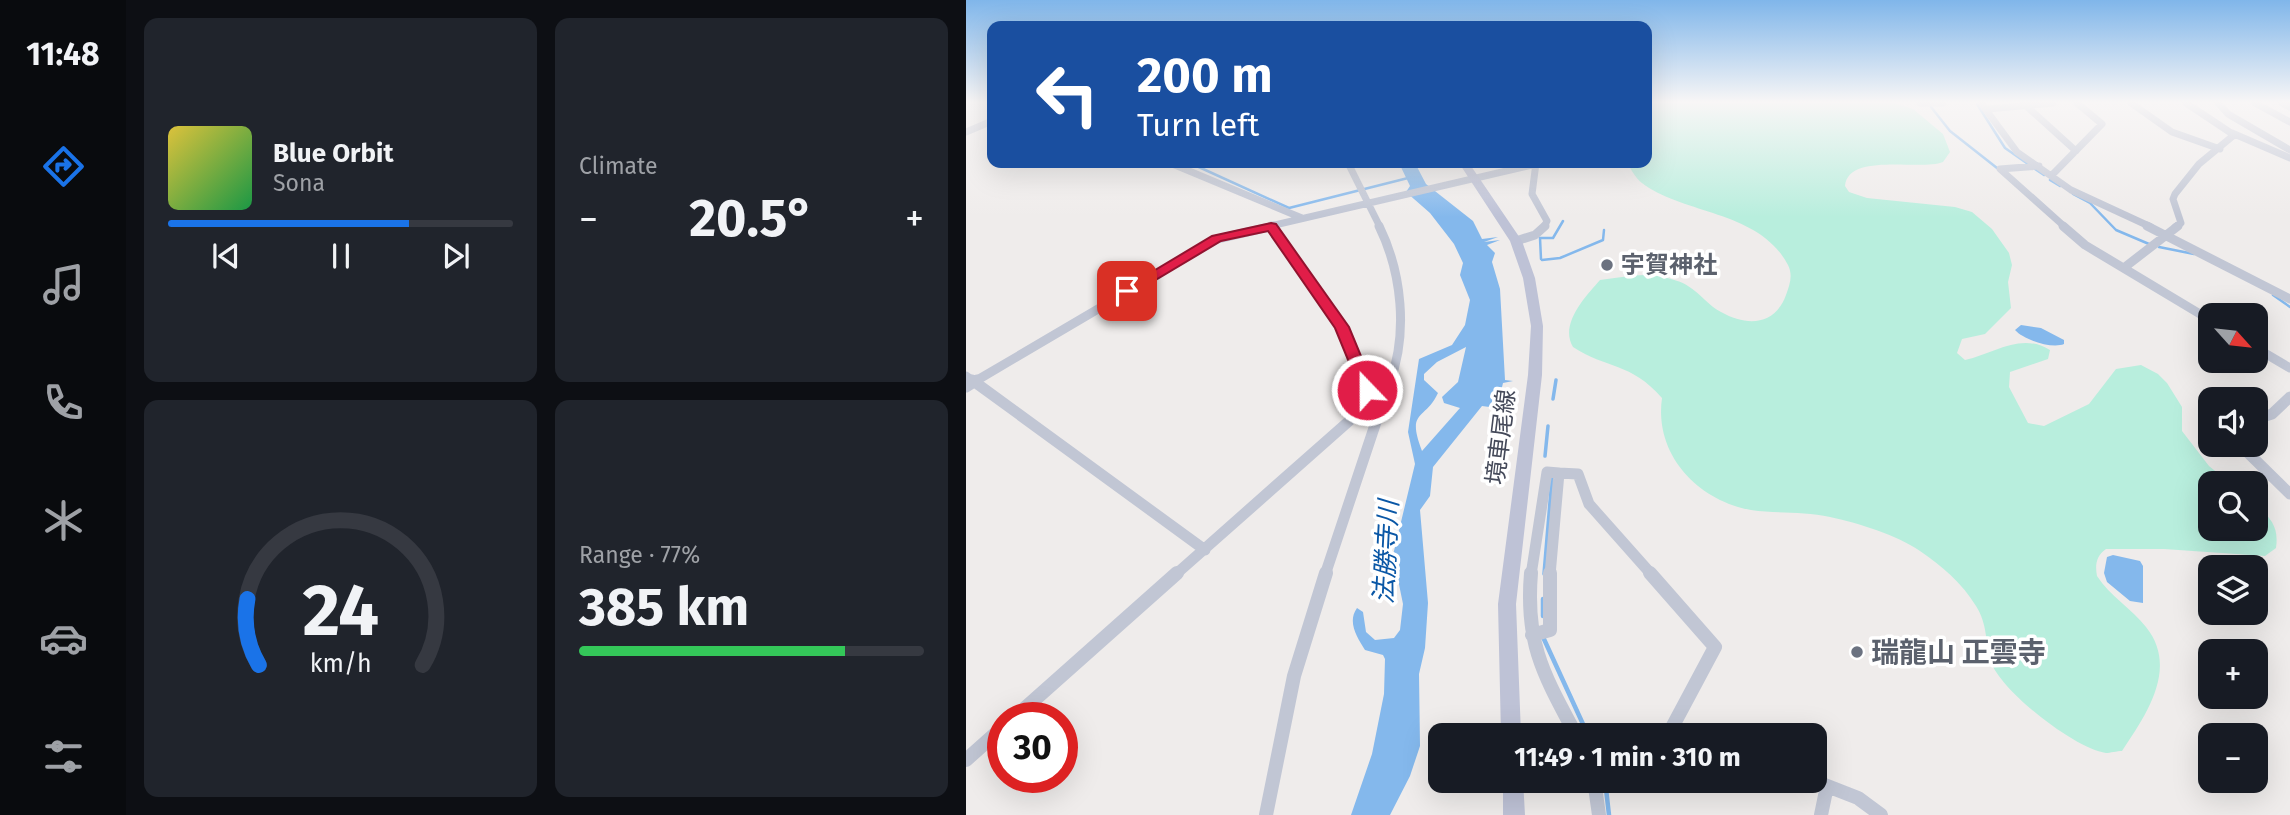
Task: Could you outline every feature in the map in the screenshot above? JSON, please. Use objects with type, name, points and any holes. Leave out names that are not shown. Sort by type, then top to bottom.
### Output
[{"type":"main road","name":"境車尾線","points":[[1467,168],[1516,242],[1529,278],[1537,326],[1535,375],[1507,604],[1511,723]]},
{"type":"main road","points":[[1513,793],[1514,815]]},
{"type":"street","points":[[2008,141],[2071,190],[2169,236],[2290,299]]},
{"type":"street","points":[[2065,141],[2076,151]]},
{"type":"street","points":[[2052,175],[2086,141]]},
{"type":"street","points":[[2198,141],[2220,149]]},
{"type":"street","points":[[2125,267],[2169,236],[2181,223],[2173,199],[2175,194],[2199,164],[2228,141]]},
{"type":"street","points":[[2251,141],[2290,158]]},
{"type":"street","points":[[2275,141],[2290,150]]},
{"type":"street","points":[[2039,166],[2000,169],[2080,241],[2198,313]]},
{"type":"street","points":[[1182,168],[1302,218]]},
{"type":"street","points":[[1266,815],[1294,676],[1358,470],[1400,354],[1399,299],[1391,250],[1372,203],[1351,168]]},
{"type":"street","points":[[1205,550],[969,382],[1217,239],[1520,168]]},
{"type":"street","points":[[1516,242],[1546,228],[1547,221],[1531,201],[1530,190],[1535,168]]},
{"type":"street","points":[[1032,702],[1357,414],[1367,390],[1342,327],[1271,226]]},
{"type":"street","points":[[2268,355],[2290,368]]},
{"type":"street","points":[[2268,415],[2290,397]]},
{"type":"street","points":[[2252,457],[2290,494]]},
{"type":"street","points":[[1570,723],[1535,651],[1539,634],[1532,542],[1547,472],[1578,474],[1589,504],[1715,647],[1675,723]]},
{"type":"street","points":[[1539,634],[1550,630],[1548,601],[1559,473]]},
{"type":"street","points":[[966,760],[987,741]]},
{"type":"street","points":[[1827,786],[1857,797],[1875,807],[1881,815]]},
{"type":"street","points":[[1596,793],[1599,815]]},
{"type":"street","points":[[1820,793],[1821,815]]},
{"type":"green space","points":[[1652,141],[1946,141],[1950,152],[1943,162],[1858,169],[1849,176],[1845,186],[1849,192],[1867,198],[1955,207],[1972,212],[1992,229],[2009,253],[2012,265],[2008,282],[2011,308],[1985,334],[1962,339],[1957,353],[1965,360],[2018,343],[2039,345],[2050,350],[2048,359],[2010,372],[2009,387],[2028,423],[2044,426],[2089,404],[2116,369],[2141,365],[2158,374],[2167,383],[2182,407],[2182,431],[2198,452],[2198,457],[2202,457],[2215,471],[2198,471],[2198,541],[2268,541],[2268,517],[2275,529],[2276,548],[2266,555],[2164,549],[2106,549],[2100,555],[2096,564],[2097,576],[2146,627],[2160,659],[2159,675],[2149,707],[2122,751],[2106,753],[2076,741],[2041,717],[2009,688],[1991,662],[1984,627],[1976,606],[1958,582],[1928,557],[1900,540],[1853,523],[1820,515],[1751,510],[1731,505],[1713,496],[1683,471],[1672,455],[1661,418],[1662,398],[1651,386],[1629,372],[1573,347],[1569,329],[1572,320],[1582,302],[1600,280],[1647,275],[1673,279],[1692,289],[1721,312],[1751,321],[1768,318],[1781,305],[1786,295],[1790,269],[1775,247],[1759,233],[1720,215],[1678,202],[1642,183],[1630,168],[1652,168]]},
{"type":"water","points":[[1401,168],[1418,168],[1426,184],[1473,221],[1482,239],[1498,237],[1484,242],[1500,240],[1487,245],[1495,253],[1492,262],[1500,289],[1505,380],[1513,381],[1503,383],[1497,408],[1482,406],[1433,467],[1430,496],[1420,510],[1428,603],[1425,648],[1419,674],[1420,746],[1410,776],[1390,815],[1351,815],[1372,754],[1384,694],[1385,659],[1383,655],[1365,650],[1354,629],[1354,613],[1357,608],[1363,612],[1366,632],[1375,640],[1394,638],[1400,630],[1403,604],[1393,555],[1415,464],[1408,432],[1419,359],[1452,345],[1465,325],[1470,300],[1460,275],[1463,263],[1454,244],[1430,213],[1406,192],[1410,186]],"holes":[[[1466,347],[1458,382],[1442,397],[1444,403],[1460,408],[1422,451],[1417,422],[1438,393],[1424,380],[1424,374],[1437,362]]]},
{"type":"water","points":[[2021,325],[2041,328],[2064,340],[2064,344],[2053,345],[2031,340],[2015,330]]},
{"type":"water","points":[[2113,555],[2140,561],[2143,566],[2143,603],[2130,601],[2107,582],[2104,573],[2107,557]]},
{"type":"waterway","points":[[1963,141],[1997,168]]},
{"type":"waterway","points":[[2001,141],[2005,148],[2028,164]]},
{"type":"waterway","points":[[1201,168],[1289,208],[1412,177]]},
{"type":"waterway","points":[[2035,169],[2044,175]]},
{"type":"waterway","points":[[2050,180],[2060,186]]},
{"type":"waterway","points":[[2073,194],[2090,203],[2116,230],[2149,244]]},
{"type":"waterway","points":[[1541,259],[1540,238],[1553,238],[1563,221]]},
{"type":"waterway","points":[[1542,260],[1560,258],[1603,240],[1604,230]]},
{"type":"waterway","points":[[2159,247],[2194,254]]},
{"type":"waterway","points":[[2273,295],[2290,307]]},
{"type":"waterway","points":[[1553,399],[1556,380]]},
{"type":"waterway","points":[[1545,456],[1548,426]]},
{"type":"waterway","points":[[1544,574],[1552,478]]},
{"type":"waterway","points":[[1543,599],[1543,616]]},
{"type":"waterway","points":[[1543,637],[1582,723]]},
{"type":"waterway","points":[[1606,793],[1609,815]]},
{"type":"place","name":"宇賀神社","points":[[1607,265]]},
{"type":"place","name":"瑞龍山 正雲寺","points":[[1857,652]]},
{"type":"route","points":[[1127,291],[1217,239],[1271,226],[1342,327],[1367,390]]},
{"type":"water label","name":"法勝寺川","points":[[1386,552]]}]
